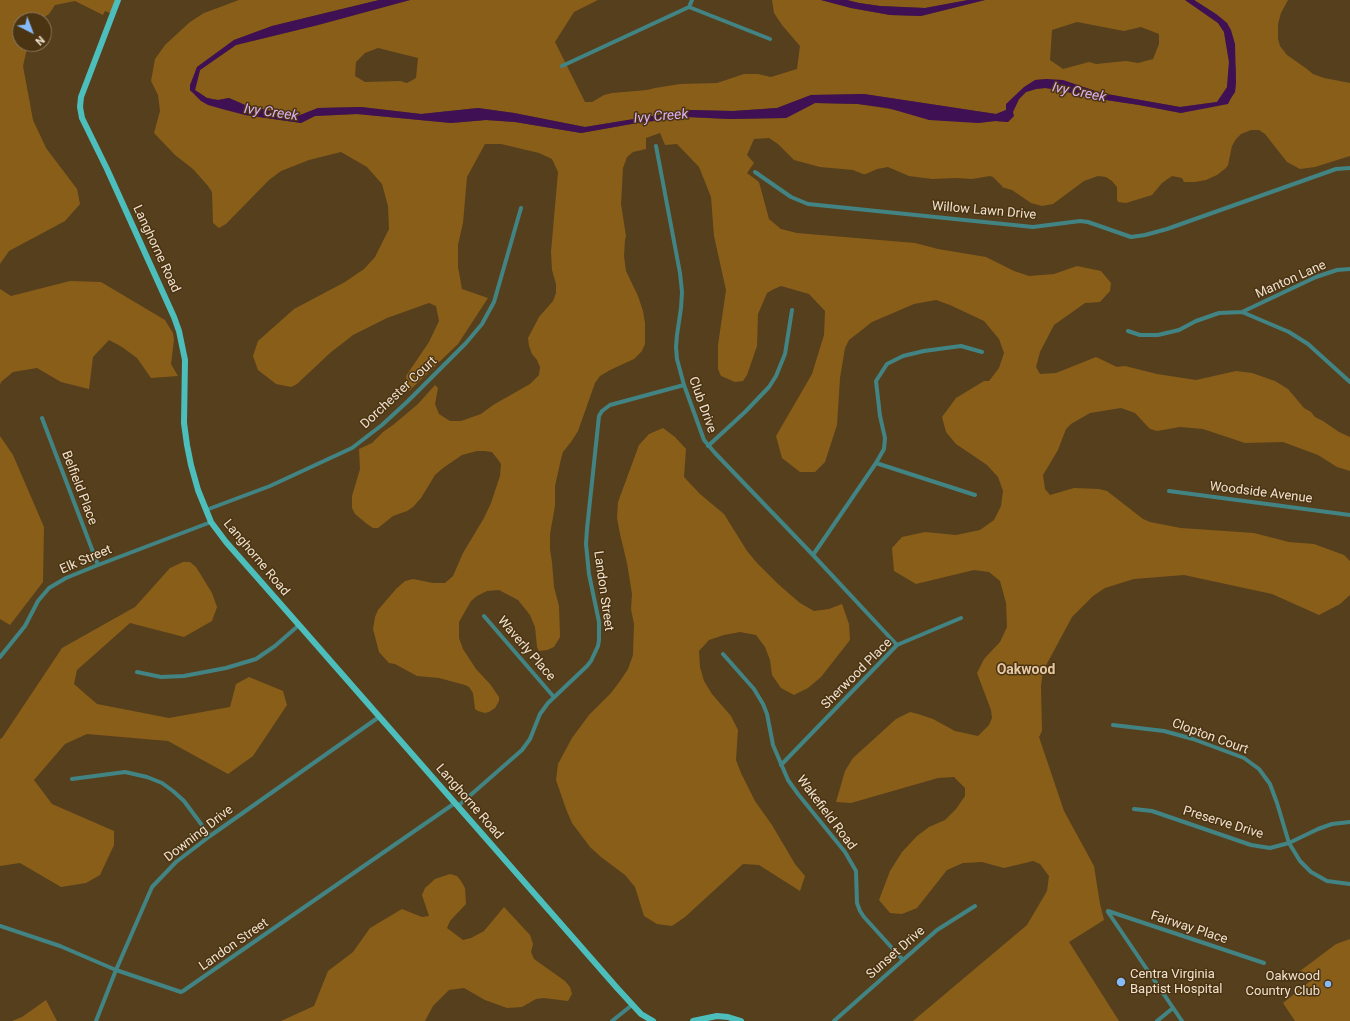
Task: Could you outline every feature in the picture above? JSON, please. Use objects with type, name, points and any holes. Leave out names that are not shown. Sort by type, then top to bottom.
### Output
[{"type":"main road","name":"Langhorne Road","points":[[117,1],[81,97],[80,107],[82,118],[107,169],[179,330],[185,360],[186,378],[184,423],[187,445],[191,465],[211,522],[226,542],[298,625],[632,1005],[641,1014],[653,1021]]},
{"type":"main road","points":[[693,1021],[717,1016],[728,1017],[740,1021]]},
{"type":"street","points":[[562,66],[689,7],[692,0]]},
{"type":"street","points":[[689,7],[770,39]]},
{"type":"street","name":"Club Drive","points":[[656,146],[680,273],[682,292],[681,308],[676,335],[677,359],[684,385],[701,433],[708,446],[897,645]]},
{"type":"street","name":"Willow Lawn Drive","points":[[755,172],[791,197],[808,204],[1032,226],[1080,221],[1088,222],[1131,236],[1145,235],[1167,229],[1336,169],[1350,168]]},
{"type":"street","name":"Dorchester Court","points":[[206,510],[270,486],[352,448],[382,425],[408,401],[466,343],[482,324],[494,302],[521,208]]},
{"type":"street","name":"Manton Lane","points":[[1242,312],[1316,277],[1337,270],[1350,269]]},
{"type":"street","points":[[708,446],[745,412],[769,387],[776,376],[785,354],[792,310]]},
{"type":"street","points":[[1128,330],[1140,335],[1158,335],[1179,330],[1196,321],[1219,313],[1242,312],[1289,332],[1308,344],[1350,382]]},
{"type":"street","points":[[813,555],[884,449],[886,438],[880,416],[876,381],[887,364],[903,356],[924,351],[961,346],[982,352]]},
{"type":"street","name":"Landon Street","points":[[0,926],[60,946],[116,970],[181,992],[456,804],[522,750],[530,739],[540,714],[553,696],[591,661],[595,654],[600,640],[599,622],[589,574],[586,529],[599,416],[602,411],[610,405],[684,385]]},
{"type":"street","name":"Belfield Place","points":[[42,418],[98,565]]},
{"type":"street","points":[[876,463],[975,495]]},
{"type":"street","name":"Woodside Avenue","points":[[1169,491],[1350,515]]},
{"type":"street","name":"Elk Street","points":[[0,657],[25,626],[38,601],[49,588],[66,578],[211,522]]},
{"type":"street","name":"Waverly Place","points":[[484,616],[553,696]]},
{"type":"street","name":"Sherwood Place","points":[[781,765],[897,645],[961,618]]},
{"type":"street","points":[[137,672],[161,677],[184,676],[226,668],[256,659],[275,646],[298,625]]},
{"type":"street","name":"Wakefield Road","points":[[723,654],[754,689],[763,704],[767,714],[773,745],[788,780],[845,852],[856,871],[857,903],[864,917],[903,960]]},
{"type":"street","name":"Downing Drive","points":[[96,1021],[116,970],[152,887],[176,862],[210,836],[379,717]]},
{"type":"street","name":"Clopton Court","points":[[1113,725],[1164,730],[1244,758],[1258,769],[1270,784],[1289,843],[1300,861],[1311,872],[1327,881],[1350,884]]},
{"type":"street","points":[[72,780],[126,772],[147,777],[162,783],[184,801],[210,836]]},
{"type":"street","name":"Preserve Drive","points":[[1134,809],[1152,811],[1251,845],[1270,848],[1289,843],[1332,824],[1350,822]]},
{"type":"street","name":"Sunset Drive","points":[[834,1021],[937,930],[975,906]]},
{"type":"street","name":"Fairway Place","points":[[1173,1008],[1108,911],[1264,963]]},
{"type":"street","points":[[612,1021],[632,1005]]},
{"type":"street","points":[[1157,1021],[1173,1008],[1182,1021]]},
{"type":"shaded area","points":[[0,0],[116,0],[113,14],[105,11],[103,15],[75,1],[55,5],[50,12],[12,12],[12,52],[26,52],[23,66],[33,120],[46,148],[77,189],[80,204],[65,221],[9,251],[0,264]]},
{"type":"shaded area","points":[[239,0],[379,0],[272,26],[234,40],[197,67],[190,91],[245,115],[301,123],[315,116],[357,114],[451,123],[486,120],[515,122],[581,133],[637,123],[687,117],[730,119],[786,118],[815,103],[858,104],[978,123],[995,121],[1008,122],[1019,99],[1026,92],[1045,88],[1086,97],[1181,113],[1231,98],[1235,92],[1236,69],[1227,23],[1194,0],[1288,0],[1281,13],[1278,24],[1278,39],[1280,46],[1287,55],[1313,74],[1324,78],[1350,83],[1350,156],[1315,167],[1300,169],[1287,162],[1265,134],[1259,130],[1251,130],[1241,134],[1236,139],[1232,146],[1226,168],[1217,175],[1206,180],[1184,182],[1182,178],[1172,176],[1162,183],[1152,195],[1126,203],[1118,202],[1117,187],[1112,181],[1106,177],[1098,176],[1084,181],[1053,204],[1042,206],[1031,203],[1012,190],[1001,187],[1003,187],[990,176],[972,179],[932,179],[909,176],[888,167],[863,174],[853,170],[820,167],[794,160],[778,144],[769,138],[754,139],[747,155],[754,163],[747,173],[759,182],[769,219],[781,229],[797,233],[915,243],[938,249],[986,257],[1014,271],[1029,276],[1054,274],[1077,266],[1101,271],[1111,283],[1110,291],[1100,302],[1085,303],[1054,325],[1040,352],[1036,367],[1040,374],[1056,373],[1096,357],[1117,367],[1125,366],[1157,374],[1196,380],[1236,371],[1252,373],[1275,381],[1288,389],[1304,408],[1311,412],[1315,417],[1350,437],[1350,471],[1337,467],[1318,455],[1283,442],[1245,443],[1203,429],[1180,427],[1157,431],[1150,429],[1135,413],[1121,408],[1090,413],[1071,424],[1066,429],[1058,450],[1043,475],[1045,489],[1050,495],[1074,488],[1099,489],[1107,491],[1143,519],[1150,522],[1181,528],[1254,533],[1289,542],[1314,544],[1344,555],[1350,561],[1350,595],[1340,604],[1319,615],[1272,594],[1184,575],[1134,579],[1105,588],[1093,596],[1072,617],[1043,671],[1041,686],[1042,731],[1039,737],[1064,811],[1094,866],[1104,920],[1069,942],[1119,1021],[913,1021],[1027,925],[1047,891],[1049,876],[1040,864],[1033,861],[1004,868],[982,862],[963,863],[947,870],[917,908],[902,914],[890,913],[879,900],[890,871],[902,852],[917,836],[929,827],[945,820],[956,809],[965,796],[965,788],[954,777],[938,778],[851,803],[836,802],[845,771],[853,758],[896,719],[910,712],[933,719],[955,731],[978,736],[989,725],[992,718],[991,710],[977,673],[984,659],[1000,642],[1007,627],[1006,603],[1000,581],[989,572],[974,570],[916,584],[894,571],[892,548],[902,537],[925,532],[956,535],[980,530],[994,520],[1001,506],[1003,491],[998,477],[987,465],[956,444],[946,432],[942,417],[956,398],[984,381],[989,381],[999,368],[1004,353],[999,339],[984,321],[936,300],[914,304],[872,322],[849,340],[845,348],[840,378],[837,425],[825,462],[815,472],[800,472],[782,458],[776,436],[812,374],[824,335],[825,311],[809,294],[781,286],[767,293],[758,314],[757,346],[747,375],[743,381],[735,382],[721,376],[718,369],[718,345],[726,290],[714,236],[711,197],[699,167],[677,144],[665,145],[660,133],[646,138],[646,149],[633,152],[627,157],[623,168],[621,204],[626,236],[624,256],[626,271],[638,296],[643,311],[645,323],[645,344],[642,351],[634,359],[600,376],[595,383],[578,431],[563,452],[555,486],[555,506],[550,534],[550,550],[554,587],[559,606],[560,637],[554,647],[539,651],[537,647],[535,627],[530,615],[518,600],[499,590],[487,591],[471,601],[459,622],[459,638],[463,649],[476,669],[490,684],[499,697],[499,701],[495,708],[489,712],[485,713],[478,711],[475,709],[473,693],[469,687],[439,678],[417,676],[395,664],[389,663],[379,652],[373,629],[378,610],[405,581],[413,579],[433,583],[445,583],[453,576],[463,553],[484,518],[491,503],[500,476],[501,464],[492,452],[477,451],[462,455],[435,475],[421,498],[413,507],[393,516],[378,528],[373,528],[355,514],[352,508],[352,496],[360,469],[359,449],[372,443],[383,432],[418,404],[435,385],[438,388],[435,404],[439,414],[450,421],[461,421],[481,414],[493,405],[530,384],[539,375],[540,367],[532,354],[528,338],[539,317],[553,301],[556,293],[551,252],[558,172],[552,159],[539,153],[501,144],[485,144],[467,177],[463,223],[458,245],[458,267],[462,289],[488,298],[458,344],[409,391],[406,376],[429,342],[439,321],[436,306],[429,303],[387,318],[353,335],[330,353],[297,384],[291,387],[276,384],[258,370],[253,356],[258,341],[294,309],[345,282],[364,269],[375,257],[389,229],[388,206],[382,184],[367,167],[341,152],[309,160],[281,171],[269,180],[226,224],[219,228],[213,223],[212,192],[193,169],[175,155],[154,133],[160,111],[158,95],[151,81],[155,59],[165,45],[190,22],[204,13]]},
{"type":"shaded area","points":[[410,0],[598,0],[574,12],[555,42],[585,102],[592,102],[604,95],[612,93],[647,90],[680,84],[717,83],[744,74],[758,74],[771,77],[797,69],[800,46],[774,13],[772,0],[821,0],[851,8],[890,15],[921,16],[985,0],[1185,0],[1218,23],[1224,32],[1229,62],[1227,88],[1217,102],[1180,107],[1101,93],[1087,88],[1047,79],[1035,80],[1006,110],[996,114],[864,94],[811,95],[777,108],[733,111],[689,110],[585,127],[514,113],[478,108],[421,114],[361,107],[318,108],[295,117],[245,105],[229,98],[218,100],[207,98],[195,90],[200,70],[236,45]],"holes":[[[1077,22],[1124,31],[1141,27],[1159,34],[1159,44],[1153,59],[1138,63],[1126,61],[1096,64],[1089,62],[1063,69],[1050,60],[1052,30]],[[378,48],[418,58],[416,78],[407,83],[400,81],[365,82],[355,76],[356,62],[365,53]]]},
{"type":"shaded area","points":[[847,0],[968,0],[925,8],[880,6]]},
{"type":"shaded area","points":[[70,281],[101,282],[165,320],[173,333],[174,340],[171,364],[178,376],[151,378],[137,358],[109,340],[93,357],[89,389],[61,382],[37,368],[13,372],[1,382],[0,385],[0,289],[11,296]]},
{"type":"shaded area","points":[[663,428],[675,437],[686,449],[684,477],[700,494],[724,514],[747,551],[757,563],[800,603],[814,611],[829,609],[842,604],[849,624],[850,640],[821,677],[808,688],[794,695],[781,688],[772,675],[770,660],[765,647],[756,635],[740,632],[724,635],[709,640],[699,651],[700,667],[704,681],[712,694],[731,716],[738,730],[736,760],[741,773],[755,801],[772,825],[795,864],[805,876],[800,891],[759,865],[743,864],[685,917],[672,926],[657,924],[644,916],[635,887],[625,875],[590,847],[572,823],[556,780],[558,764],[572,738],[589,715],[611,693],[620,681],[628,669],[633,655],[634,624],[631,609],[632,594],[617,518],[618,502],[639,445],[649,434]]},
{"type":"shaded area","points":[[0,436],[13,455],[44,527],[43,582],[10,625],[0,619]]},
{"type":"shaded area","points":[[183,562],[190,562],[196,567],[212,593],[217,607],[212,621],[184,637],[130,623],[77,670],[74,684],[97,704],[169,718],[230,707],[236,684],[249,677],[283,691],[287,705],[253,756],[228,774],[168,741],[87,734],[65,744],[34,780],[52,804],[114,831],[114,845],[100,875],[86,883],[61,887],[20,863],[0,866],[0,739],[62,648],[135,607],[170,568]]},
{"type":"shaded area","points":[[450,874],[457,876],[465,888],[466,904],[450,921],[447,928],[463,940],[471,938],[484,931],[504,907],[530,935],[533,944],[531,952],[534,959],[565,981],[570,987],[572,994],[568,1001],[544,998],[536,999],[522,1007],[507,1008],[485,1000],[464,988],[449,990],[433,1006],[425,1021],[281,1021],[314,1006],[328,971],[353,952],[370,928],[402,909],[422,917],[429,916],[422,895],[425,888],[435,879]]},
{"type":"shaded area","name":"Oakwood Country Club","points":[[1350,939],[1350,1021],[1295,1021],[1283,1003],[1314,978],[1313,975],[1300,971],[1336,944]]},
{"type":"shaded area","points":[[46,1000],[57,1021],[12,1021],[22,1017]]},
{"type":"water","name":"Ivy Creek","points":[[379,0],[410,0],[236,45],[200,70],[195,90],[207,98],[218,100],[229,98],[245,105],[295,117],[318,108],[361,107],[421,114],[478,108],[514,113],[585,127],[689,110],[733,111],[777,108],[811,95],[864,94],[996,114],[1006,110],[1006,104],[1024,87],[1035,80],[1047,79],[1063,80],[1101,93],[1180,107],[1217,102],[1227,87],[1229,62],[1224,32],[1218,23],[1185,0],[1194,0],[1216,14],[1227,23],[1231,30],[1235,44],[1235,92],[1228,104],[1181,113],[1086,97],[1060,90],[1045,88],[1026,92],[1019,99],[1013,112],[1014,116],[1008,122],[995,121],[978,123],[929,120],[888,108],[858,104],[815,103],[786,118],[730,119],[687,117],[637,123],[581,133],[515,122],[486,120],[451,123],[357,114],[315,116],[301,123],[245,115],[208,105],[201,101],[190,90],[190,85],[197,67],[234,40],[272,26]]},
{"type":"water","points":[[821,0],[847,0],[880,6],[925,8],[968,0],[985,0],[921,16],[890,15],[851,8]]},
{"type":"place","name":"Centra Virginia Baptist Hospital","points":[[1121,982]]},
{"type":"place","name":"Oakwood Country Club","points":[[1328,984]]},
{"type":"district","name":"Oakwood","points":[[1026,670]]}]
